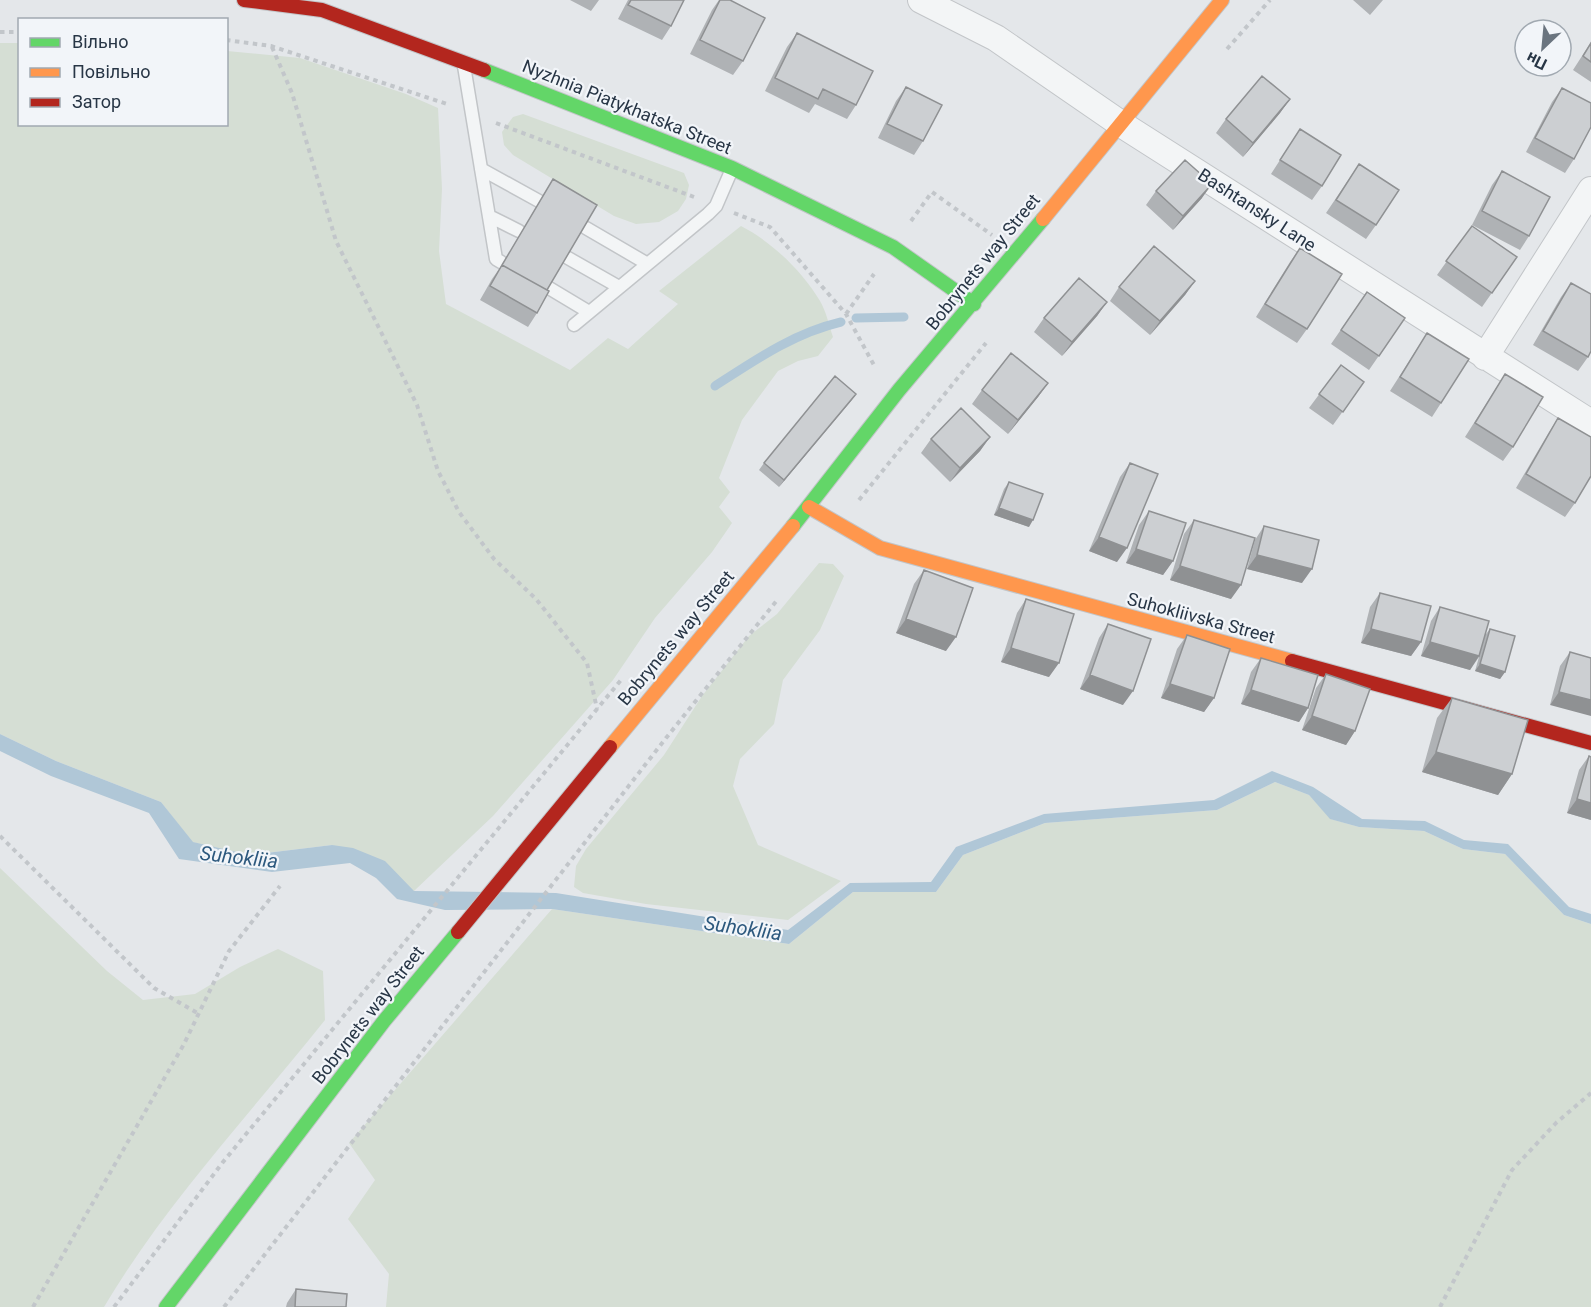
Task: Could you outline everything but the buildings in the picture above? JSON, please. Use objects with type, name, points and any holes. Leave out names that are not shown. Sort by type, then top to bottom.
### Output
[{"type":"main road","name":"Nyzhnia Piatykhatska Street","points":[[244,0],[272,1],[322,10],[464,62],[732,168],[893,247],[974,304]]},
{"type":"main road","name":"Bobrynets way Street","points":[[166,1307],[384,1021],[809,507],[899,390],[974,304],[1222,0]]},
{"type":"main road","name":"Suhokliivska Street","points":[[809,507],[880,548],[1591,744]]},
{"type":"street","name":"Bashtansky Lane","points":[[921,0],[996,38],[1121,124],[1591,423]]},
{"type":"street","points":[[1485,357],[1591,190]]},
{"type":"lane","points":[[464,62],[496,259],[501,262]]},
{"type":"lane","points":[[574,325],[716,206],[732,168]]},
{"type":"lane","points":[[481,169],[539,201]]},
{"type":"lane","points":[[489,216],[519,231]]},
{"type":"lane","points":[[586,228],[646,263]]},
{"type":"lane","points":[[568,258],[619,287]]},
{"type":"lane","points":[[549,288],[589,312]]},
{"type":"path","points":[[0,32],[18,32]]},
{"type":"path","points":[[228,40],[271,46],[292,93],[336,241],[417,405],[438,471],[459,512],[494,559],[536,599],[587,663],[606,751]]},
{"type":"path","points":[[770,227],[846,314],[879,374]]},
{"type":"path","points":[[840,524],[930,412]]},
{"type":"path","points":[[224,1307],[583,845],[785,591]]},
{"type":"path","points":[[114,1307],[223,1162],[354,1000],[528,792]]},
{"type":"path","points":[[0,836],[154,988],[199,1014]]},
{"type":"path","points":[[33,1307],[199,1014],[229,951],[280,886]]},
{"type":"path","points":[[1440,1307],[1512,1170],[1556,1123],[1591,1093]]},
{"type":"shaded area","points":[[0,43],[18,43],[18,126],[228,126],[228,51],[300,58],[406,94],[438,108],[442,189],[439,251],[446,304],[570,370],[608,338],[628,349],[678,304],[659,291],[741,226],[764,240],[785,258],[813,290],[822,305],[833,337],[818,356],[798,361],[778,371],[742,420],[719,478],[730,492],[719,507],[732,523],[712,552],[655,618],[613,680],[493,816],[414,891],[332,845],[250,855],[192,842],[161,802],[56,761],[0,734]]},
{"type":"shaded area","points":[[523,114],[684,173],[689,185],[686,199],[678,211],[659,222],[636,224],[614,216],[513,155],[504,145],[502,132],[513,117]]},
{"type":"shaded area","points":[[819,563],[833,564],[844,576],[820,630],[783,680],[774,724],[740,759],[733,786],[758,845],[841,881],[788,920],[646,904],[583,893],[574,887],[576,866],[586,849],[664,755],[702,696],[749,636],[777,614]]},
{"type":"shaded area","points":[[1275,782],[1309,795],[1331,819],[1359,827],[1424,831],[1463,849],[1505,854],[1564,915],[1591,924],[1591,1307],[386,1307],[389,1274],[348,1219],[375,1180],[349,1143],[552,909],[789,944],[853,892],[936,892],[963,855],[1045,823],[1217,810]]},
{"type":"shaded area","points":[[0,868],[107,971],[143,1000],[195,994],[240,967],[278,949],[323,971],[325,1020],[181,1195],[104,1307],[0,1307]]},
{"type":"water","name":"Suhokliia","points":[[0,734],[56,761],[161,802],[193,842],[250,855],[332,845],[353,848],[385,861],[414,891],[556,893],[788,930],[850,883],[931,882],[956,847],[1044,814],[1214,800],[1272,771],[1313,787],[1362,819],[1425,821],[1464,840],[1508,844],[1569,907],[1591,914],[1591,924],[1564,915],[1505,854],[1463,849],[1424,831],[1359,827],[1330,819],[1309,795],[1275,782],[1217,810],[1045,823],[963,855],[936,892],[853,892],[789,944],[552,909],[445,910],[397,899],[376,878],[350,863],[272,872],[179,859],[149,813],[51,776],[0,751]]},
{"type":"waterway","points":[[856,318],[904,317]]},
{"type":"waterway","points":[[715,386],[791,340],[841,322]]},
{"type":"traffic: fast","points":[[484,70],[732,168],[893,247],[974,304]]},
{"type":"traffic: fast","points":[[793,526],[899,390],[1043,219]]},
{"type":"traffic: fast","points":[[166,1307],[384,1021],[458,932]]},
{"type":"traffic: slow","points":[[1043,219],[1222,0]]},
{"type":"traffic: slow","points":[[809,507],[880,548],[1292,661]]},
{"type":"traffic: slow","points":[[610,747],[793,526]]},
{"type":"traffic: jam","points":[[244,0],[322,10],[484,70]]},
{"type":"traffic: jam","points":[[1292,661],[1591,743]]},
{"type":"traffic: jam","points":[[458,932],[610,747]]}]
